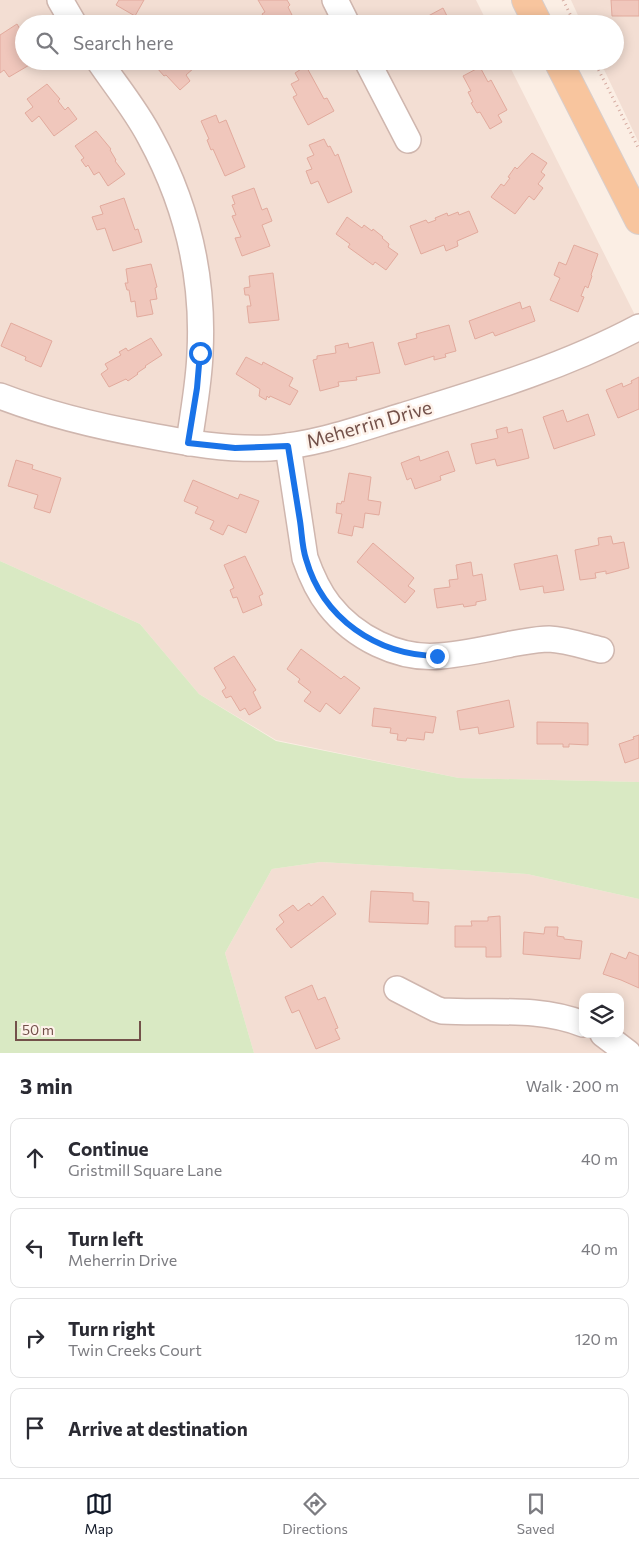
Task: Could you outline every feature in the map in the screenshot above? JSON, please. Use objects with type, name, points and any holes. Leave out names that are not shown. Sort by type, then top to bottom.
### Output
[{"type":"main road","points":[[526,0],[534,15]]},
{"type":"main road","points":[[563,70],[639,220]]},
{"type":"street","points":[[60,0],[69,15]]},
{"type":"street","points":[[335,0],[342,15]]},
{"type":"street","points":[[105,70],[150,136],[168,173],[184,216],[191,242],[197,271],[201,326],[197,388],[188,443]]},
{"type":"street","points":[[372,70],[408,140]]},
{"type":"street","name":"Meherrin Drive","points":[[0,396],[102,427],[188,443],[235,448],[288,446],[316,441],[538,373],[603,346],[639,327]]},
{"type":"street","points":[[288,446],[305,558],[310,572],[329,605],[359,633],[388,648],[422,656],[460,653],[548,639],[564,640],[602,650]]},
{"type":"street","points":[[397,989],[442,1011],[532,1012],[556,1015],[579,1023]]},
{"type":"street","points":[[608,1038],[628,1053]]},
{"type":"path","points":[[563,0],[570,15]]},
{"type":"path","points":[[599,70],[639,149]]},
{"type":"shaded area","points":[[0,0],[476,0],[484,15],[15,15],[15,70],[512,70],[639,323],[639,782],[459,778],[276,740],[199,694],[140,624],[0,561]]},
{"type":"shaded area","points":[[571,0],[639,0],[639,143],[604,70],[624,70],[624,15],[578,15]]},
{"type":"shaded area","points":[[321,862],[527,874],[639,899],[639,1053],[254,1053],[225,953],[272,869]]},
{"type":"green space","points":[[0,561],[140,624],[199,694],[276,741],[459,778],[639,782],[639,899],[527,874],[321,862],[272,869],[225,953],[254,1053],[0,1053]]},
{"type":"building","points":[[119,0],[144,0],[136,15],[116,5]]},
{"type":"building","points":[[258,0],[287,0],[292,15],[263,15],[265,12]]},
{"type":"building","points":[[611,0],[639,0],[639,16],[612,15]]},
{"type":"building","points":[[443,8],[446,15],[430,15]]},
{"type":"building","points":[[15,25],[15,70],[21,70],[9,77],[4,70],[0,73],[0,35]]},
{"type":"building","points":[[159,70],[192,70],[186,75],[190,81],[180,90],[166,75],[164,76]]},
{"type":"building","points":[[300,70],[308,70],[324,99],[327,98],[334,111],[308,125],[293,97],[297,95],[291,84],[299,80],[295,73]]},
{"type":"building","points":[[474,70],[482,70],[488,82],[491,80],[507,110],[498,115],[502,122],[490,129],[480,112],[477,113],[471,103],[473,102],[468,92],[471,91],[463,76]]},
{"type":"building","points":[[47,84],[60,99],[58,101],[65,110],[68,107],[77,119],[54,136],[39,116],[32,122],[25,113],[33,107],[27,99]]},
{"type":"building","points":[[216,115],[219,123],[226,120],[245,167],[225,176],[213,149],[211,150],[207,140],[209,139],[201,121]]},
{"type":"building","points":[[96,131],[111,149],[115,161],[125,174],[108,186],[99,172],[94,175],[88,165],[86,167],[81,160],[84,158],[75,146]]},
{"type":"building","points":[[324,139],[335,156],[338,154],[352,192],[328,203],[318,181],[311,184],[306,171],[312,169],[307,158],[314,155],[309,145]]},
{"type":"building","points":[[532,153],[547,163],[541,172],[545,175],[538,184],[543,188],[534,200],[529,196],[515,214],[491,197],[501,184],[504,186],[515,167],[517,169]]},
{"type":"building","points":[[254,188],[262,210],[267,208],[272,221],[262,225],[270,246],[242,256],[235,238],[241,237],[232,216],[236,215],[232,205],[235,204],[232,196]]},
{"type":"building","points":[[124,198],[135,230],[138,229],[142,242],[113,251],[105,228],[97,230],[92,217],[103,214],[100,206]]},
{"type":"building","points":[[469,211],[478,232],[457,241],[458,246],[446,251],[444,245],[421,254],[410,226],[426,220],[428,223],[447,213],[448,216],[458,212],[459,215]]},
{"type":"building","points":[[347,217],[362,228],[364,225],[372,231],[373,229],[389,244],[388,247],[398,254],[386,270],[375,262],[373,265],[348,247],[350,244],[336,234]]},
{"type":"building","points":[[574,245],[598,254],[588,288],[585,286],[581,296],[584,297],[578,312],[550,300],[560,278],[554,275],[559,262],[566,265]]},
{"type":"building","points":[[151,264],[157,287],[155,288],[157,299],[150,300],[153,314],[137,317],[135,301],[131,302],[129,290],[127,290],[125,283],[128,283],[126,269]]},
{"type":"building","points":[[273,273],[279,320],[249,323],[247,306],[251,306],[249,295],[245,295],[244,288],[250,287],[249,276]]},
{"type":"building","points":[[520,302],[522,309],[530,306],[535,321],[495,336],[493,332],[475,339],[469,321]]},
{"type":"building","points":[[11,323],[52,341],[41,367],[25,360],[26,357],[1,346]]},
{"type":"building","points":[[449,325],[456,351],[445,354],[446,357],[434,360],[434,356],[405,365],[398,343],[417,338],[416,334]]},
{"type":"building","points":[[151,338],[162,355],[145,366],[128,381],[126,379],[109,387],[101,374],[108,369],[105,364],[121,355],[119,352],[126,348],[128,351]]},
{"type":"building","points":[[373,342],[380,373],[356,377],[357,380],[338,382],[339,386],[320,391],[313,360],[317,359],[317,356],[336,353],[335,346],[348,343],[349,348]]},
{"type":"building","points":[[246,357],[262,365],[263,362],[293,378],[289,386],[298,391],[290,405],[270,396],[269,398],[267,396],[266,400],[259,396],[260,389],[236,374]]},
{"type":"building","points":[[639,377],[639,409],[618,418],[606,390],[622,383],[623,387]]},
{"type":"building","points":[[563,410],[567,422],[588,414],[595,435],[554,449],[543,417]]},
{"type":"building","points":[[507,427],[508,433],[522,429],[529,458],[497,466],[495,459],[476,464],[471,444],[498,438],[496,430]]},
{"type":"building","points":[[448,451],[455,471],[440,476],[441,480],[415,489],[411,478],[407,480],[401,463],[419,456],[420,461]]},
{"type":"building","points":[[16,460],[33,465],[32,469],[61,478],[50,513],[34,508],[38,495],[8,486]]},
{"type":"building","points":[[349,473],[371,477],[368,500],[381,502],[379,515],[365,513],[363,528],[354,526],[352,536],[338,533],[342,514],[336,513],[337,503],[341,504],[342,501],[344,502]]},
{"type":"building","points":[[193,480],[238,499],[240,494],[259,501],[246,533],[228,525],[223,535],[210,529],[214,521],[195,513],[198,507],[184,501]]},
{"type":"building","points":[[611,536],[613,544],[624,542],[629,568],[606,574],[606,571],[595,573],[596,578],[580,580],[575,550],[599,545],[598,538]]},
{"type":"building","points":[[373,543],[414,578],[408,586],[415,591],[405,603],[357,562]]},
{"type":"building","points":[[557,555],[564,590],[544,593],[543,586],[520,590],[514,564]]},
{"type":"building","points":[[245,556],[263,594],[259,596],[262,605],[243,613],[237,597],[233,598],[230,590],[234,588],[224,565]]},
{"type":"building","points":[[471,562],[473,576],[482,574],[486,600],[476,602],[476,605],[464,607],[463,604],[437,608],[434,589],[450,587],[449,580],[458,579],[456,565]]},
{"type":"building","points":[[301,649],[341,679],[344,676],[360,688],[340,714],[326,703],[320,712],[304,701],[311,692],[298,682],[300,679],[287,669]]},
{"type":"building","points":[[234,656],[256,690],[253,692],[261,708],[249,715],[245,708],[240,711],[231,696],[226,698],[222,691],[226,688],[214,668]]},
{"type":"building","points":[[509,700],[514,727],[479,734],[478,727],[460,730],[457,711]]},
{"type":"building","points":[[374,708],[436,717],[433,733],[425,732],[424,740],[407,738],[406,741],[397,740],[398,734],[390,733],[391,728],[372,726]]},
{"type":"building","points":[[537,722],[588,723],[588,745],[569,744],[569,747],[563,747],[563,744],[537,744]]},
{"type":"building","points":[[639,735],[639,758],[625,763],[619,744],[634,739],[633,737]]},
{"type":"building","points":[[371,891],[413,893],[413,901],[429,902],[428,924],[369,922]]},
{"type":"building","points":[[323,896],[336,914],[291,948],[276,929],[284,922],[279,915],[293,905],[298,911],[309,903],[311,906]]},
{"type":"building","points":[[500,916],[501,957],[486,957],[486,947],[455,947],[455,926],[472,926],[471,921],[488,921],[488,917]]},
{"type":"building","points":[[545,927],[558,927],[557,936],[564,937],[564,939],[582,941],[580,959],[523,954],[524,932],[544,934]]},
{"type":"building","points":[[629,952],[639,956],[639,988],[603,974],[611,953],[626,959]]},
{"type":"building","points":[[312,985],[318,1000],[325,997],[338,1028],[335,1029],[340,1039],[316,1049],[299,1010],[292,1013],[285,997]]},
{"type":"route","points":[[200,353],[197,388],[188,443],[235,448],[288,446],[305,558],[318,588],[329,605],[343,620],[374,642],[405,653],[437,656]]}]
